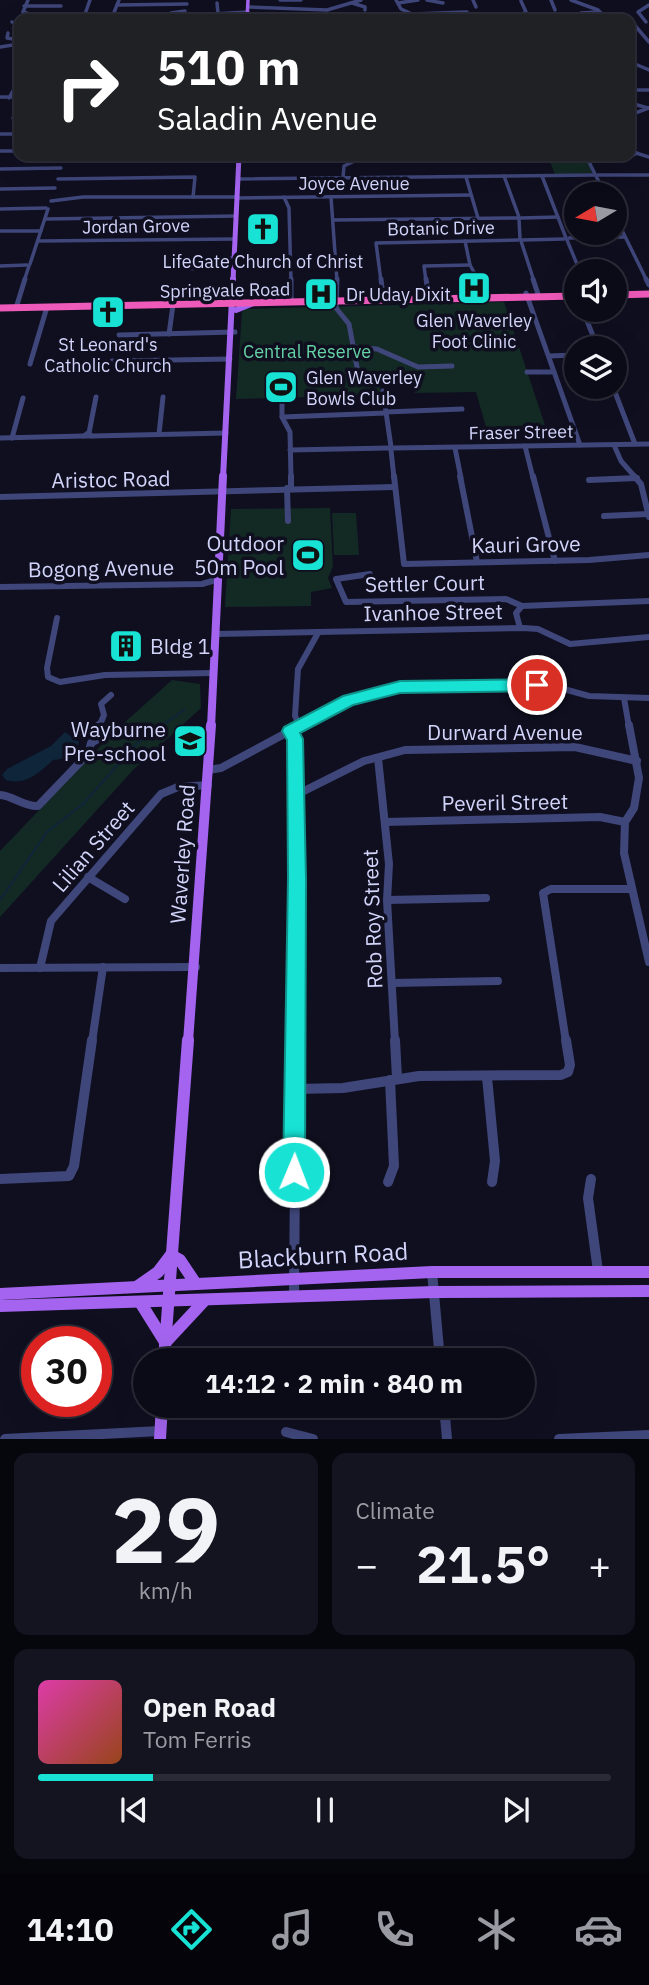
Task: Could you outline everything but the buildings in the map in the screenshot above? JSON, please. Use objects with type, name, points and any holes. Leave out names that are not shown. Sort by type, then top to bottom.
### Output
[{"type":"highway","points":[[627,294],[649,292]]},
{"type":"highway","name":"Springvale Road","points":[[0,306],[234,303],[429,296],[528,297]]},
{"type":"highway","name":"Springvale Road","points":[[249,302],[564,296]]},
{"type":"highway","name":"Springvale Road","points":[[17,306],[221,303]]},
{"type":"main road","points":[[246,14],[248,0]]},
{"type":"main road","name":"Waverley Road","points":[[165,1348],[208,785],[234,303],[239,161]]},
{"type":"main road","points":[[137,1287],[158,1272],[171,1255],[180,1260],[196,1284]]},
{"type":"main road","name":"Blackburn Road","points":[[0,1294],[432,1272],[649,1272]]},
{"type":"main road","points":[[96,1304],[97,1289]]},
{"type":"main road","name":"Blackburn Road","points":[[0,1306],[434,1292],[649,1291]]},
{"type":"main road","points":[[139,1302],[151,1316],[165,1343],[205,1300]]},
{"type":"street","points":[[28,0],[22,10],[28,14]]},
{"type":"street","points":[[113,14],[119,0]]},
{"type":"street","points":[[271,7],[280,0],[301,0]]},
{"type":"street","points":[[208,14],[240,13],[248,9],[271,7],[288,10],[330,9],[361,0]]},
{"type":"street","points":[[418,0],[397,1],[401,9],[412,14],[467,12]]},
{"type":"street","points":[[427,0],[443,3]]},
{"type":"street","points":[[473,0],[476,7]]},
{"type":"street","points":[[551,0],[555,10]]},
{"type":"street","points":[[571,0],[603,14]]},
{"type":"street","points":[[579,2],[584,0]]},
{"type":"street","points":[[58,1],[62,2],[61,11]]},
{"type":"street","points":[[117,5],[187,2],[185,11]]},
{"type":"street","points":[[217,3],[218,13]]},
{"type":"street","points":[[352,3],[364,6],[365,10]]},
{"type":"street","points":[[647,22],[638,12],[648,4]]},
{"type":"street","points":[[145,11],[147,5]]},
{"type":"street","points":[[24,6],[61,6]]},
{"type":"street","points":[[282,13],[288,10]]},
{"type":"street","points":[[171,13],[185,11],[190,14]]},
{"type":"street","points":[[581,13],[601,11]]},
{"type":"street","points":[[635,27],[649,42]]},
{"type":"street","points":[[8,33],[7,38],[14,41]]},
{"type":"street","points":[[640,33],[649,33]]},
{"type":"street","points":[[639,65],[648,62]]},
{"type":"street","points":[[635,64],[649,70]]},
{"type":"street","points":[[9,97],[14,89]]},
{"type":"street","points":[[0,98],[14,97]]},
{"type":"street","points":[[635,114],[649,108]]},
{"type":"street","points":[[638,113],[649,118]]},
{"type":"street","points":[[637,153],[649,157]]},
{"type":"street","points":[[17,306],[64,161]]},
{"type":"street","points":[[343,178],[343,168],[351,161]]},
{"type":"street","points":[[442,161],[453,162]]},
{"type":"street","points":[[529,161],[535,176]]},
{"type":"street","points":[[589,161],[599,182]]},
{"type":"street","points":[[0,169],[61,168]]},
{"type":"street","points":[[238,179],[649,175]]},
{"type":"street","points":[[505,176],[519,218],[520,240],[539,295]]},
{"type":"street","points":[[542,176],[564,232]]},
{"type":"street","points":[[58,179],[195,177],[194,197]]},
{"type":"street","points":[[466,177],[478,218]]},
{"type":"street","points":[[0,189],[55,188]]},
{"type":"street","name":"Joyce Avenue","points":[[51,201],[83,197],[471,195]]},
{"type":"street","points":[[284,197],[289,207],[291,299]]},
{"type":"street","points":[[331,197],[337,311],[349,324],[357,367]]},
{"type":"street","points":[[0,209],[48,208]]},
{"type":"street","points":[[46,219],[236,216]]},
{"type":"street","points":[[333,220],[558,217]]},
{"type":"street","points":[[0,231],[41,231]]},
{"type":"street","name":"Jordan Grove","points":[[38,241],[235,239]]},
{"type":"street","name":"Botanic Drive","points":[[383,297],[376,243],[564,239]]},
{"type":"street","points":[[465,241],[470,265],[475,274]]},
{"type":"street","points":[[627,244],[649,292]]},
{"type":"street","points":[[210,259],[210,271],[176,270],[176,256],[234,261]]},
{"type":"street","points":[[0,265],[29,265]]},
{"type":"street","points":[[429,296],[424,266],[470,265]]},
{"type":"street","name":"Springvale Road","points":[[504,300],[564,296]]},
{"type":"street","points":[[528,297],[580,445]]},
{"type":"street","points":[[169,334],[173,305]]},
{"type":"street","points":[[30,364],[47,307]]},
{"type":"street","points":[[119,334],[232,332]]},
{"type":"street","points":[[353,347],[377,349],[418,367],[452,366]]},
{"type":"street","points":[[112,361],[230,355]]},
{"type":"street","points":[[549,356],[564,355]]},
{"type":"street","points":[[527,372],[554,372]]},
{"type":"street","points":[[383,391],[395,487]]},
{"type":"street","points":[[89,435],[96,397]]},
{"type":"street","points":[[159,434],[163,397]]},
{"type":"street","points":[[282,397],[282,416],[290,432],[288,521]]},
{"type":"street","points":[[12,438],[23,398]]},
{"type":"street","points":[[618,399],[635,444]]},
{"type":"street","points":[[282,416],[462,409]]},
{"type":"street","points":[[0,438],[226,433]]},
{"type":"street","name":"Fraser Street","points":[[290,450],[649,444]]},
{"type":"street","points":[[604,516],[649,516],[637,478],[621,461],[614,445]]},
{"type":"street","points":[[525,446],[555,561]]},
{"type":"street","points":[[455,447],[477,562]]},
{"type":"street","points":[[589,480],[637,478]]},
{"type":"street","name":"Aristoc Road","points":[[0,497],[395,487]]},
{"type":"street","name":"Kauri Grove","points":[[395,487],[404,564],[555,561],[649,555]]},
{"type":"street","name":"Settler Court","points":[[370,574],[336,579],[346,602],[506,599],[522,606]]},
{"type":"street","name":"Bogong Avenue","points":[[0,587],[202,584],[219,579]]},
{"type":"street","name":"Bogong Avenue","points":[[202,584],[219,591]]},
{"type":"street","points":[[520,628],[516,612],[522,606],[649,601]]},
{"type":"street","points":[[57,618],[47,668],[48,677],[53,680],[67,681],[105,675],[213,673]]},
{"type":"street","name":"Ivanhoe Street","points":[[215,634],[520,628],[538,629],[570,644],[649,637]]},
{"type":"street","points":[[300,726],[295,716],[298,669],[318,633]]},
{"type":"street","points":[[208,770],[222,768],[349,701],[400,687],[549,685],[589,696],[649,698]]},
{"type":"street","points":[[0,795],[6,794],[29,807],[38,806],[88,754],[91,743],[101,737],[99,726],[103,722],[102,704],[111,695]]},
{"type":"street","points":[[624,698],[637,761],[638,793],[625,822],[624,853],[649,962]]},
{"type":"street","points":[[290,731],[295,739],[296,795],[294,1297]]},
{"type":"street","name":"Durward Avenue","points":[[296,795],[364,761],[405,750],[589,748],[637,761]]},
{"type":"street","name":"Rob Roy Street","points":[[378,758],[386,822],[392,983],[394,1166],[388,1182]]},
{"type":"street","name":"Lilian Street","points":[[40,968],[51,921],[161,793],[178,787],[208,785]]},
{"type":"street","name":"Peveril Street","points":[[386,822],[600,817],[625,822]]},
{"type":"street","points":[[89,877],[125,899]]},
{"type":"street","points":[[295,1089],[344,1088],[394,1079],[568,1072],[570,1065],[543,893],[551,889],[632,889]]},
{"type":"street","points":[[387,900],[486,898]]},
{"type":"street","points":[[0,961],[0,967],[196,967]]},
{"type":"street","points":[[0,1179],[60,1178],[69,1176],[74,1166],[103,967]]},
{"type":"street","points":[[392,983],[498,981]]},
{"type":"street","points":[[487,1077],[495,1161],[492,1182]]},
{"type":"street","points":[[591,1179],[588,1198],[598,1270]]},
{"type":"street","points":[[432,1272],[439,1348]]},
{"type":"street","points":[[445,1418],[447,1439]]},
{"type":"street","points":[[286,1432],[313,1439]]},
{"type":"street","points":[[5,1439],[160,1435]]},
{"type":"street","points":[[559,1439],[649,1435]]},
{"type":"green space","points":[[550,161],[587,161],[593,173],[555,175]]},
{"type":"green space","name":"Central Reserve","points":[[504,302],[545,425],[486,427],[476,392],[415,393],[412,385],[380,386],[382,395],[236,399],[242,312],[245,309]]},
{"type":"green space","points":[[330,508],[333,566],[328,578],[332,588],[311,592],[311,606],[225,607],[231,509]]},
{"type":"green space","points":[[332,513],[356,513],[359,555],[334,555]]},
{"type":"green space","points":[[172,680],[200,684],[201,708],[133,770],[0,917],[0,851],[115,731]]},
{"type":"water","points":[[65,732],[79,742],[70,755],[53,760],[38,773],[20,781],[6,780],[2,775],[7,769],[51,746]]},
{"type":"waterway","points":[[0,900],[47,832],[83,804],[135,745],[185,709]]},
{"type":"place","name":"LifeGate Church of Christ","points":[[263,229]]},
{"type":"place","name":"Glen Waverley Foot Clinic","points":[[474,288]]},
{"type":"place","name":"Dr Uday Dixit","points":[[321,294]]},
{"type":"place","name":"St Leonard's Catholic Church","points":[[108,312]]},
{"type":"place","name":"Glen Waverley Bowls Club","points":[[281,387]]},
{"type":"place","name":"Outdoor 50m Pool","points":[[308,555]]},
{"type":"place","name":"Bldg 1","points":[[126,646]]},
{"type":"place","name":"Wayburne Pre-school","points":[[190,741]]},
{"type":"route","points":[[294,1172],[297,879],[295,739],[290,731],[349,701],[400,687],[537,685]]}]
